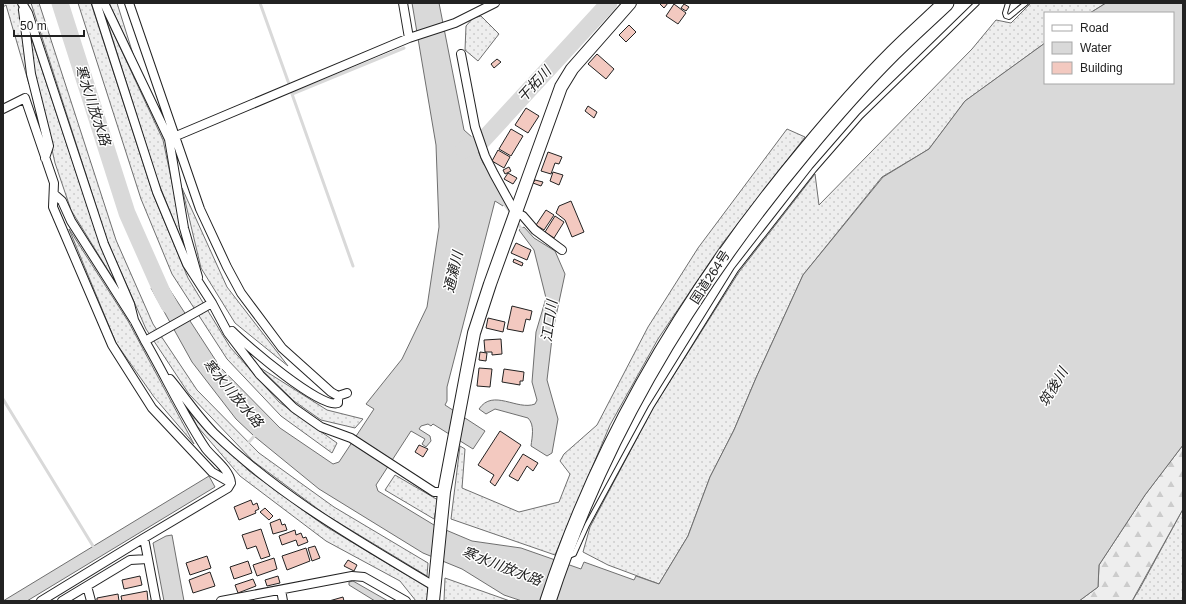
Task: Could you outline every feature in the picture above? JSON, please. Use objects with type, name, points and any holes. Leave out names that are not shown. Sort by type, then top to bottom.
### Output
[{"type":"highway","name":"国道264号","points":[[548,601],[562,560],[616,433],[660,353],[731,245],[775,187],[839,111],[893,53],[946,3]]},
{"type":"street","points":[[22,3],[31,74],[49,146],[45,158]]},
{"type":"street","points":[[22,3],[28,13],[104,244],[130,304],[134,320]]},
{"type":"street","points":[[96,3],[157,192],[186,264],[199,282],[210,304],[223,321],[244,343],[283,376],[328,403],[338,403],[338,396]]},
{"type":"street","points":[[104,3],[171,138],[200,209],[241,293],[282,348],[331,392],[338,396],[347,393]]},
{"type":"street","points":[[129,3],[171,138],[184,228],[199,282]]},
{"type":"street","points":[[403,3],[410,37]]},
{"type":"street","points":[[171,138],[410,37],[449,25],[495,3]]},
{"type":"street","points":[[433,601],[443,497],[458,411],[474,334],[560,87],[572,69],[630,3]]},
{"type":"street","points":[[461,54],[465,82],[480,142],[514,217]]},
{"type":"street","points":[[3,109],[25,98],[54,183],[53,208],[112,345],[152,408],[212,472],[231,483]]},
{"type":"street","points":[[54,194],[62,201],[70,221],[147,340],[190,425],[211,456],[227,472],[231,483]]},
{"type":"street","points":[[514,217],[524,216],[535,230],[562,250]]},
{"type":"street","points":[[147,340],[210,304]]},
{"type":"street","points":[[223,321],[228,333],[260,375],[294,408],[321,427],[351,438],[393,465],[413,480],[443,497]]},
{"type":"street","points":[[159,364],[213,432],[251,467],[324,521],[434,583]]},
{"type":"street","points":[[41,601],[228,488],[231,483]]},
{"type":"street","points":[[144,538],[156,601]]},
{"type":"street","points":[[62,601],[130,560],[148,559]]},
{"type":"street","points":[[221,601],[352,576],[364,577],[406,601]]},
{"type":"street","points":[[87,586],[91,601]]},
{"type":"street","points":[[281,590],[283,601]]},
{"type":"lane","points":[[562,560],[574,554],[587,525],[651,407],[736,270],[814,170],[861,116],[977,3]]},
{"type":"lane","points":[[1008,3],[1005,13],[1006,16],[1010,17],[1026,3]]},
{"type":"green space","points":[[3,3],[18,3],[29,84],[6,5],[3,7]]},
{"type":"green space","points":[[31,3],[39,3],[116,240],[153,324],[197,390],[259,453],[334,507],[428,563],[427,576],[326,515],[253,461],[189,394],[146,329],[107,240]]},
{"type":"green space","points":[[78,3],[91,3],[153,194],[188,278],[230,347],[279,402],[337,443],[332,453],[281,416],[227,359],[172,274],[141,199]]},
{"type":"green space","points":[[109,3],[117,3],[133,54]]},
{"type":"green space","points":[[1031,3],[1106,3],[1092,12],[1044,12],[1044,44],[965,101],[929,149],[882,177],[803,275],[734,430],[710,477],[688,536],[659,584],[608,565],[583,552],[590,527],[653,408],[739,272],[815,174],[819,205],[972,49],[996,20],[1011,23]]},
{"type":"green space","points":[[105,15],[163,140],[187,254],[157,179]]},
{"type":"green space","points":[[481,16],[499,34],[478,61],[465,50],[466,26],[473,18]]},
{"type":"green space","points":[[27,25],[100,244],[122,293],[71,210],[55,163],[35,74]]},
{"type":"green space","points":[[787,129],[805,137],[722,244],[658,339],[610,425],[555,555],[451,519],[460,446],[465,449],[462,488],[519,512],[559,502],[570,474],[560,461],[564,454],[597,425],[648,327],[698,248]]},
{"type":"green space","points":[[182,188],[227,287],[288,366],[235,323],[201,268]]},
{"type":"green space","points":[[69,229],[128,321],[194,444],[154,397],[116,343]]},
{"type":"green space","points":[[259,367],[327,410],[363,419],[355,428],[321,420],[294,401]]},
{"type":"green space","points":[[186,404],[213,436],[249,471],[325,526],[428,588],[428,601],[416,601],[400,581],[326,541],[240,476],[197,426]]},
{"type":"green space","points":[[1183,445],[1183,509],[1132,601],[1079,601],[1098,587],[1099,565],[1145,495]]},
{"type":"green space","points":[[395,475],[438,500],[434,519],[385,490]]},
{"type":"green space","points":[[1183,509],[1183,601],[1132,601],[1139,590]]},
{"type":"green space","points":[[445,578],[510,601],[444,601]]},
{"type":"water","points":[[412,3],[439,3],[464,130],[473,138],[483,163],[506,196],[503,206],[495,201],[447,387],[447,401],[445,405],[485,431],[473,449],[433,424],[431,426],[428,424],[421,426],[419,429],[430,436],[431,441],[426,447],[422,444],[425,439],[411,431],[376,485],[378,491],[434,525],[472,541],[521,548],[581,569],[584,562],[634,580],[636,576],[659,584],[688,536],[710,477],[734,430],[803,275],[883,177],[929,149],[965,101],[1044,44],[1044,84],[1174,84],[1174,12],[1092,12],[1106,3],[1183,3],[1183,445],[1145,495],[1099,565],[1098,587],[1079,601],[522,601],[504,595],[462,569],[423,553],[319,489],[254,436],[236,419],[192,362],[151,288],[164,281],[220,367],[280,428],[333,464],[339,462],[374,409],[366,404],[402,359],[427,307],[439,227],[436,145]]},
{"type":"water","points":[[524,227],[534,238],[555,251],[565,274],[553,330],[547,380],[558,419],[552,453],[547,456],[531,446],[532,424],[528,418],[495,409],[486,414],[479,409],[491,400],[528,405],[535,404],[537,400],[532,382],[536,332],[546,298],[534,250],[519,230]]},
{"type":"water","points":[[209,476],[215,487],[27,601],[3,601]]},
{"type":"water","points":[[172,535],[184,601],[164,601],[153,543],[166,536]]},
{"type":"water","points":[[353,581],[388,601],[375,601],[349,585],[349,582]]},
{"type":"building","points":[[659,3],[668,3],[664,8]]},
{"type":"building","points":[[674,4],[686,13],[678,24],[666,16]]},
{"type":"building","points":[[684,4],[689,7],[686,11],[681,8]]},
{"type":"building","points":[[629,25],[636,32],[626,42],[619,35]]},
{"type":"building","points":[[597,54],[614,69],[606,79],[588,64]]},
{"type":"building","points":[[497,59],[501,62],[494,68],[491,64]]},
{"type":"building","points":[[588,106],[597,112],[594,118],[585,111]]},
{"type":"building","points":[[526,108],[539,116],[528,133],[515,125]]},
{"type":"building","points":[[511,129],[523,136],[511,156],[499,149]]},
{"type":"building","points":[[498,150],[510,157],[504,168],[492,161]]},
{"type":"building","points":[[548,152],[562,157],[559,164],[555,163],[551,174],[541,171]]},
{"type":"building","points":[[509,167],[511,171],[505,174],[503,170]]},
{"type":"building","points":[[553,172],[563,175],[559,185],[550,181]]},
{"type":"building","points":[[508,173],[517,178],[513,184],[504,179]]},
{"type":"building","points":[[535,180],[543,182],[541,186],[533,183]]},
{"type":"building","points":[[571,201],[584,232],[572,237],[565,220],[556,213],[559,206]]},
{"type":"building","points":[[546,210],[554,215],[544,230],[536,225]]},
{"type":"building","points":[[555,216],[564,222],[554,238],[545,232]]},
{"type":"building","points":[[516,243],[531,250],[527,260],[511,253]]},
{"type":"building","points":[[514,259],[523,263],[522,266],[513,262]]},
{"type":"building","points":[[512,306],[532,311],[530,320],[526,319],[523,332],[507,329]]},
{"type":"building","points":[[488,318],[505,322],[503,332],[486,328]]},
{"type":"building","points":[[501,339],[502,354],[492,355],[492,352],[485,352],[484,340]]},
{"type":"building","points":[[480,352],[487,353],[486,361],[479,360]]},
{"type":"building","points":[[479,368],[492,369],[490,387],[477,386]]},
{"type":"building","points":[[504,369],[524,372],[523,381],[520,381],[520,385],[502,382]]},
{"type":"building","points":[[500,431],[521,445],[495,486],[490,482],[494,475],[478,465]]},
{"type":"building","points":[[419,445],[428,449],[423,457],[415,452]]},
{"type":"building","points":[[523,454],[538,463],[533,471],[527,466],[518,481],[509,476]]},
{"type":"building","points":[[251,500],[253,505],[257,503],[259,509],[255,511],[256,513],[239,520],[234,507]]},
{"type":"building","points":[[265,508],[273,516],[269,520],[260,512]]},
{"type":"building","points":[[280,519],[282,525],[285,524],[287,530],[273,534],[270,523]]},
{"type":"building","points":[[261,529],[270,556],[261,559],[256,546],[247,549],[242,535]]},
{"type":"building","points":[[295,530],[296,535],[301,533],[303,538],[306,537],[308,542],[298,546],[296,540],[282,545],[279,536]]},
{"type":"building","points":[[315,546],[320,558],[312,561],[308,548]]},
{"type":"building","points":[[306,548],[310,561],[287,570],[282,556]]},
{"type":"building","points":[[207,556],[211,568],[190,575],[186,563]]},
{"type":"building","points":[[274,558],[277,569],[257,576],[253,565]]},
{"type":"building","points":[[348,560],[357,565],[354,571],[344,566]]},
{"type":"building","points":[[248,561],[252,573],[234,579],[230,567]]},
{"type":"building","points":[[210,572],[215,586],[193,593],[189,580]]},
{"type":"building","points":[[140,576],[142,585],[124,589],[122,580]]},
{"type":"building","points":[[278,576],[280,583],[267,586],[265,580]]},
{"type":"building","points":[[253,579],[256,586],[238,593],[235,585]]},
{"type":"building","points":[[147,591],[148,601],[122,601],[121,596]]},
{"type":"building","points":[[118,594],[119,601],[97,601],[97,598]]},
{"type":"building","points":[[343,597],[344,601],[329,601]]},
{"type":"waterway","name":"寒水川放水路","points":[[60,3],[127,213],[169,305]]},
{"type":"waterway","points":[[260,3],[289,84]]},
{"type":"waterway","name":"干拓川","points":[[463,150],[483,140],[609,3]]},
{"type":"waterway","points":[[353,266],[292,94],[404,48]]},
{"type":"waterway","name":"江口川","points":[[501,200],[512,214]]},
{"type":"waterway","name":"江口川","points":[[516,221],[523,231]]},
{"type":"waterway","points":[[3,399],[93,546]]},
{"type":"waterway","points":[[249,442],[256,434]]},
{"type":"water label","name":"通瀬川","points":[[453,272]]},
{"type":"water label","name":"筑後川","points":[[1053,387]]}]
